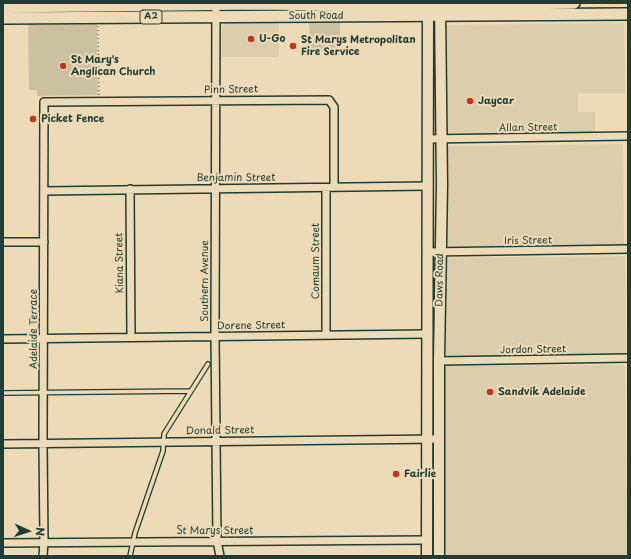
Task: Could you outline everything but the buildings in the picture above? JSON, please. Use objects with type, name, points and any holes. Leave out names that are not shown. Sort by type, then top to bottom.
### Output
[{"type":"highway","name":"South Road","points":[[440,8],[453,4],[574,3]]},
{"type":"highway","name":"South Road","points":[[3,7],[86,4],[216,5],[415,16],[428,8]]},
{"type":"highway","name":"South Road","points":[[3,18],[216,16],[257,8],[440,8],[628,14]]},
{"type":"main road","name":"Daws Road","points":[[427,556],[428,8]]},
{"type":"main road","name":"Daws Road","points":[[439,556],[438,439],[441,252],[440,8]]},
{"type":"main road","points":[[415,16],[427,30],[428,38]]},
{"type":"street","points":[[86,4],[86,18]]},
{"type":"street","name":"Southern Avenue","points":[[216,5],[217,100],[215,336],[217,541],[220,556]]},
{"type":"street","name":"Pinn Street","points":[[44,102],[329,100],[334,107],[334,187]]},
{"type":"street","name":"Adelaide Terrace","points":[[43,556],[44,102]]},
{"type":"street","name":"Allan Street","points":[[428,139],[628,136]]},
{"type":"street","name":"Benjamin Street","points":[[44,191],[428,186]]},
{"type":"street","name":"Comaum Street","points":[[326,188],[326,335]]},
{"type":"street","name":"Kiana Street","points":[[130,189],[131,337]]},
{"type":"street","points":[[3,242],[44,242]]},
{"type":"street","name":"Iris Street","points":[[428,252],[628,249]]},
{"type":"street","name":"Dorene Street","points":[[3,339],[428,334]]},
{"type":"street","name":"Jordon Street","points":[[439,361],[628,358]]},
{"type":"street","name":"Donald Street","points":[[3,444],[438,439]]},
{"type":"street","name":"St Marys Street","points":[[3,543],[427,540]]},
{"type":"lane","points":[[130,556],[133,542],[163,451],[164,434],[208,364]]},
{"type":"lane","points":[[3,393],[191,391]]},
{"type":"path","points":[[98,17],[99,102]]},
{"type":"shaded area","points":[[225,23],[279,23],[279,57],[222,57],[222,27]]},
{"type":"shaded area","points":[[309,23],[340,23],[340,51],[310,52]]},
{"type":"shaded area","points":[[624,23],[625,93],[578,93],[578,112],[595,112],[595,134],[443,134],[443,25]]},
{"type":"shaded area","points":[[97,24],[98,95],[37,96],[37,90],[29,90],[28,25]]},
{"type":"shaded area","points":[[623,144],[624,245],[447,247],[446,146]]},
{"type":"shaded area","points":[[625,256],[626,355],[446,357],[445,258]]},
{"type":"shaded area","points":[[625,365],[627,556],[444,556],[443,366]]},
{"type":"place","name":"U-Go","points":[[251,39]]},
{"type":"place","name":"St Marys Metropolitan Fire Service","points":[[293,46]]},
{"type":"place","name":"St Mary's Anglican Church","points":[[63,66]]},
{"type":"place","name":"Jaycar","points":[[470,101]]},
{"type":"place","name":"Picket Fence","points":[[33,119]]},
{"type":"place","name":"Sandvik Adelaide","points":[[490,392]]},
{"type":"place","name":"Fairlie","points":[[396,474]]}]
